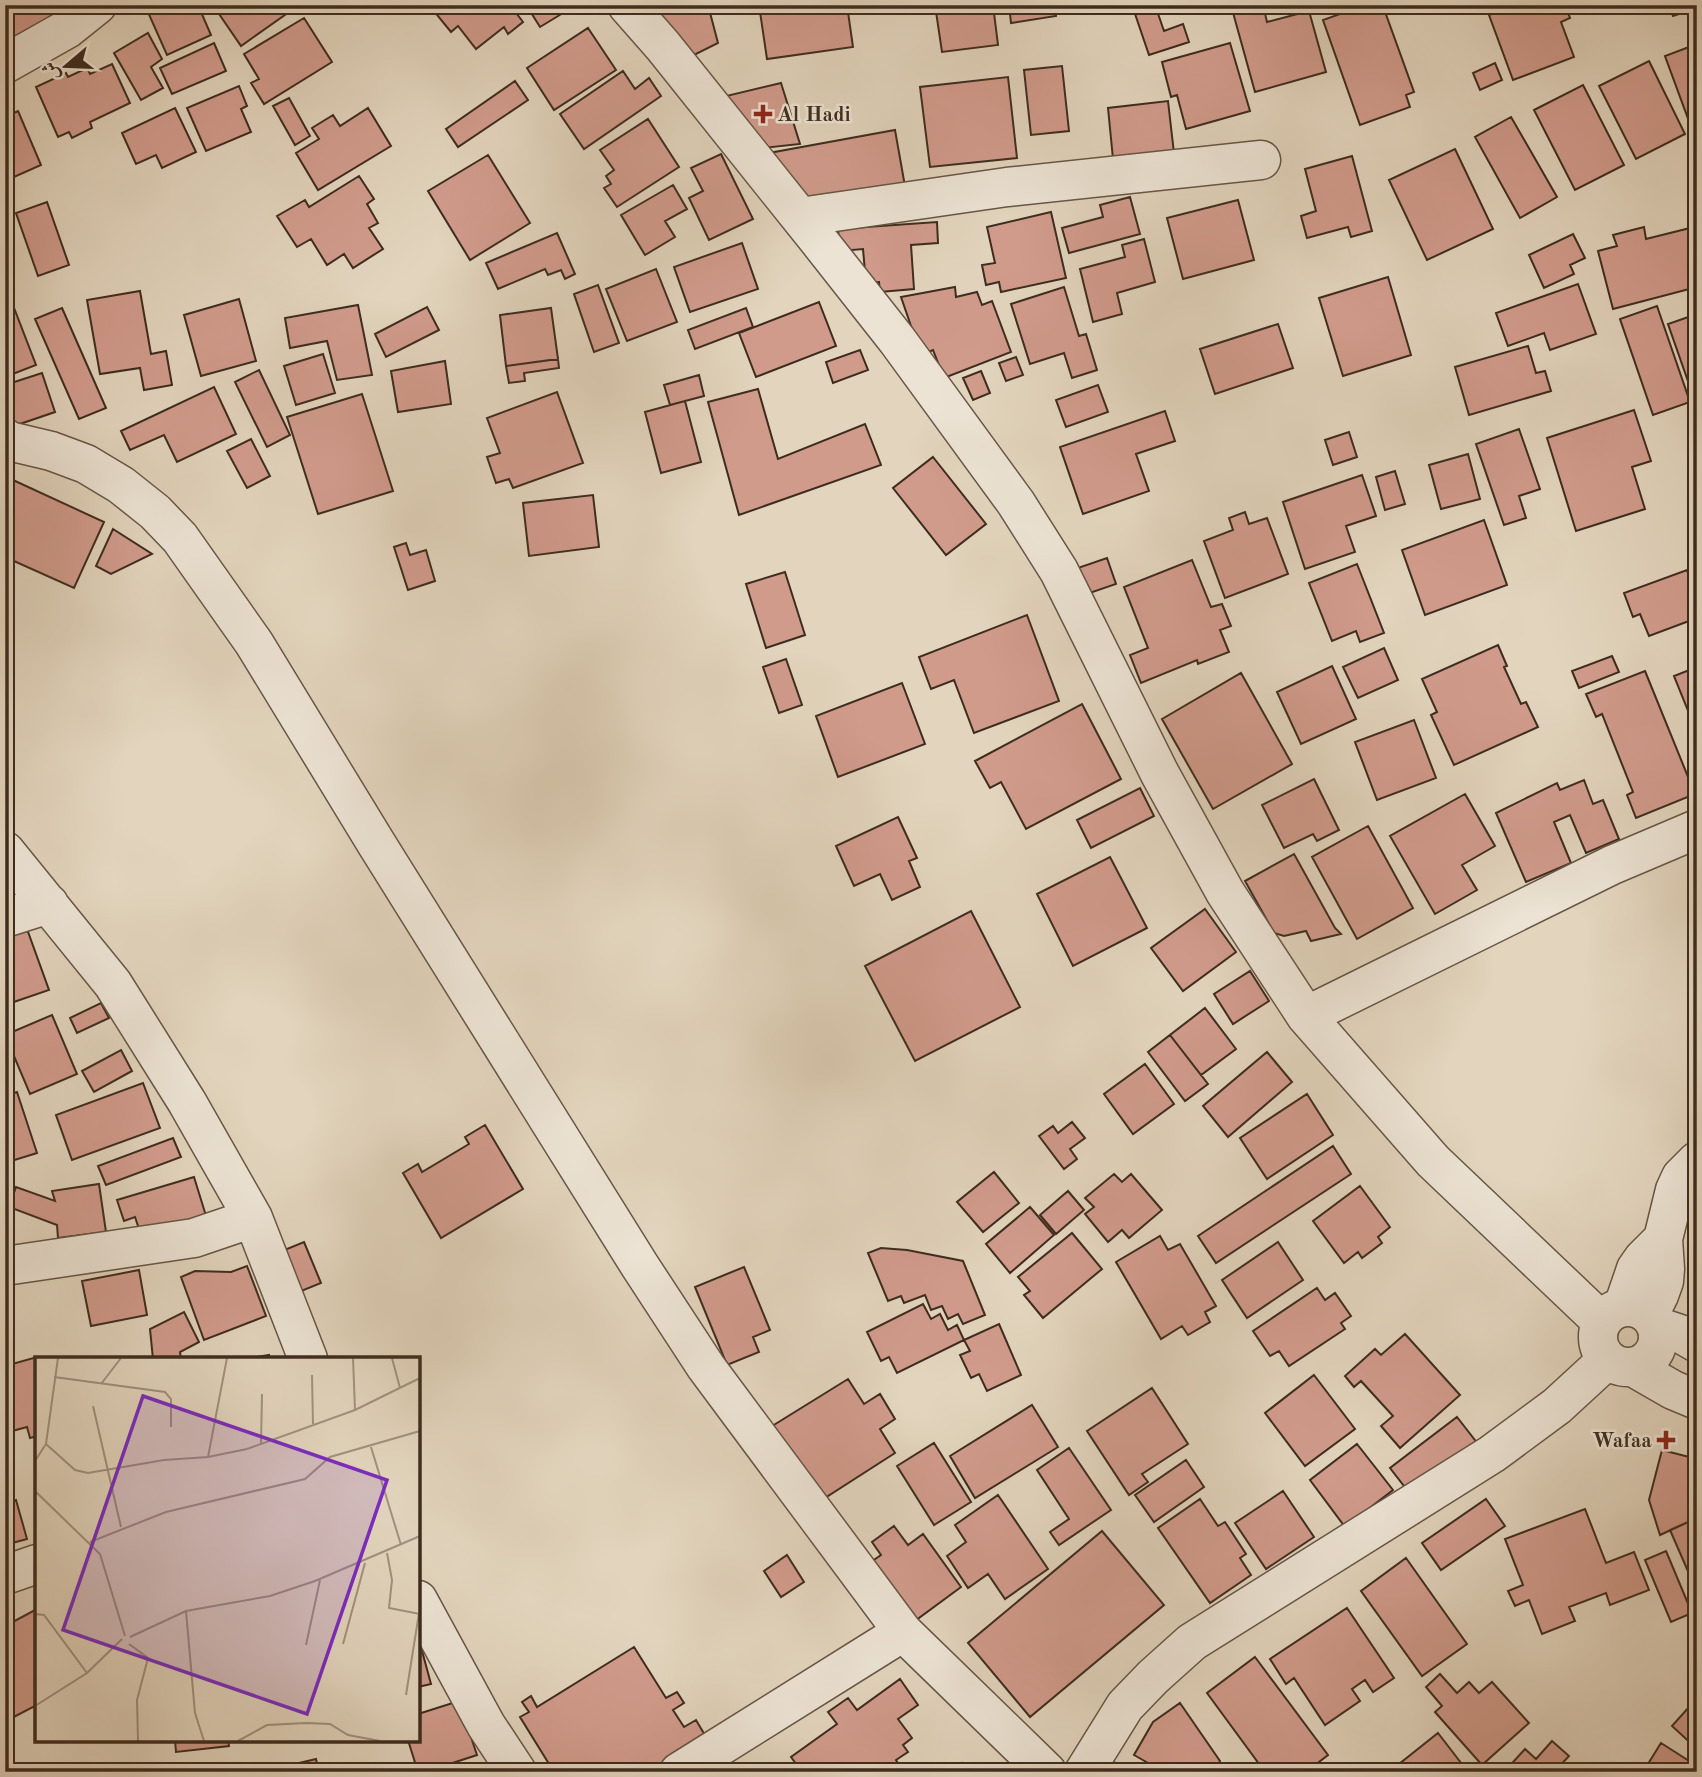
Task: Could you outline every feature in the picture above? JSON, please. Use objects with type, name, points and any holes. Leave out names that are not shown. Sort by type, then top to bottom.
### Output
[{"type":"street","points":[[5,64],[67,29],[97,5]]},
{"type":"street","points":[[627,5],[663,46],[897,340],[1016,503],[1059,571],[1160,774],[1225,892],[1306,1016],[1433,1161],[1658,1340],[1655,1352],[1645,1363],[1620,1364],[1492,1454],[1192,1642],[1125,1706],[1084,1772]]},
{"type":"street","points":[[800,217],[1007,187],[1261,160]]},
{"type":"street","points":[[5,438],[86,464],[121,485],[155,512],[180,538],[254,643],[640,1266],[714,1378],[903,1632],[1046,1772]]},
{"type":"street","points":[[1306,1016],[1612,865],[1697,829]]},
{"type":"street","points":[[5,851],[113,984],[187,1102],[253,1218],[307,1357]]},
{"type":"street","points":[[5,918],[49,904]]},
{"type":"street","points":[[1632,1318],[1636,1269],[1663,1239],[1675,1190],[1681,1177],[1697,1161]]},
{"type":"street","points":[[5,1266],[194,1238],[253,1218]]},
{"type":"street","points":[[1697,1343],[1683,1335],[1632,1318],[1598,1335],[1600,1349],[1620,1364],[1697,1400]]},
{"type":"street","points":[[5,1575],[35,1565]]},
{"type":"street","points":[[420,1604],[486,1725],[517,1772]]},
{"type":"street","points":[[679,1772],[903,1632]]},
{"type":"building","points":[[5,5],[62,5],[72,21],[5,61]]},
{"type":"building","points":[[157,5],[198,5],[211,35],[167,55],[147,10]]},
{"type":"building","points":[[225,5],[299,5],[241,46],[217,11]]},
{"type":"building","points":[[439,5],[510,5],[523,22],[508,34],[504,27],[476,49],[458,26],[451,32],[433,10]]},
{"type":"building","points":[[539,5],[565,5],[568,10],[540,27],[530,11]]},
{"type":"building","points":[[657,5],[708,5],[718,43],[684,60],[667,35]]},
{"type":"building","points":[[759,5],[847,5],[853,47],[767,59]]},
{"type":"building","points":[[935,5],[993,5],[998,45],[942,52]]},
{"type":"building","points":[[1009,5],[1055,5],[1056,16],[1011,23]]},
{"type":"building","points":[[1132,5],[1155,5],[1164,31],[1183,24],[1189,42],[1149,55]]},
{"type":"building","points":[[1245,5],[1263,5],[1267,22],[1309,11],[1326,72],[1255,92],[1232,9]]},
{"type":"building","points":[[1365,5],[1374,5],[1376,11],[1384,9],[1414,92],[1406,95],[1410,107],[1360,125],[1323,20]]},
{"type":"building","points":[[1388,5],[1413,5],[1391,13]]},
{"type":"building","points":[[1516,5],[1579,5],[1567,10],[1570,18],[1561,22],[1574,57],[1513,80],[1489,15]]},
{"type":"building","points":[[1669,5],[1697,5],[1697,22],[1695,23],[1691,10],[1673,16]]},
{"type":"building","points":[[304,18],[332,62],[264,104],[251,83],[259,79],[244,54]]},
{"type":"building","points":[[588,28],[616,70],[554,110],[527,68]]},
{"type":"building","points":[[148,33],[162,59],[151,67],[163,88],[141,100],[114,53]]},
{"type":"building","points":[[214,43],[226,71],[172,94],[160,68]]},
{"type":"building","points":[[1230,43],[1250,111],[1186,129],[1177,95],[1171,97],[1162,62]]},
{"type":"building","points":[[1697,44],[1697,122],[1690,124],[1665,56]]},
{"type":"building","points":[[1649,61],[1685,134],[1636,159],[1599,86]]},
{"type":"building","points":[[1495,63],[1502,80],[1480,90],[1473,73]]},
{"type":"building","points":[[112,64],[130,103],[90,122],[92,128],[72,138],[69,132],[58,137],[36,87],[66,73],[68,77],[87,68],[90,74]]},
{"type":"building","points":[[1062,66],[1069,131],[1031,135],[1024,70]]},
{"type":"building","points":[[623,71],[635,89],[649,78],[661,96],[584,149],[560,114]]},
{"type":"building","points":[[1008,77],[1017,158],[930,167],[920,87]]},
{"type":"building","points":[[515,81],[528,100],[458,147],[446,129]]},
{"type":"building","points":[[781,83],[800,144],[763,148],[722,97]]},
{"type":"building","points":[[1583,85],[1624,165],[1575,190],[1534,110]]},
{"type":"building","points":[[239,86],[247,106],[241,109],[251,132],[206,151],[187,108]]},
{"type":"building","points":[[289,98],[310,136],[295,145],[273,106]]},
{"type":"building","points":[[1168,101],[1175,162],[1114,169],[1108,108]]},
{"type":"building","points":[[175,108],[196,152],[162,168],[156,155],[136,164],[122,133]]},
{"type":"building","points":[[368,108],[391,146],[318,190],[296,153],[319,139],[312,128],[333,115],[340,126]]},
{"type":"building","points":[[18,111],[41,165],[5,181],[5,117]]},
{"type":"building","points":[[1511,117],[1557,197],[1520,218],[1475,137]]},
{"type":"building","points":[[648,119],[679,167],[617,207],[604,188],[611,184],[606,176],[614,170],[600,150]]},
{"type":"building","points":[[895,130],[906,192],[817,208],[769,153]]},
{"type":"building","points":[[1455,149],[1493,229],[1427,260],[1389,180]]},
{"type":"building","points":[[721,154],[753,219],[709,240],[689,198],[703,191],[691,168]]},
{"type":"building","points":[[488,155],[530,223],[470,260],[428,191]]},
{"type":"building","points":[[1352,156],[1372,231],[1351,237],[1348,227],[1307,238],[1301,216],[1316,211],[1305,169]]},
{"type":"building","points":[[359,176],[374,199],[367,204],[378,223],[369,228],[383,249],[353,268],[344,254],[327,265],[311,239],[297,247],[277,216],[305,200],[309,207]]},
{"type":"building","points":[[673,185],[687,209],[665,221],[675,237],[645,255],[621,215]]},
{"type":"building","points":[[1130,197],[1140,234],[1069,253],[1062,228],[1103,217],[1100,205]]},
{"type":"building","points":[[1238,200],[1254,260],[1183,279],[1167,218]]},
{"type":"building","points":[[47,202],[69,265],[38,276],[16,213]]},
{"type":"building","points":[[1051,212],[1066,278],[1001,292],[999,282],[986,285],[982,265],[995,263],[987,227]]},
{"type":"building","points":[[937,222],[938,243],[911,245],[914,289],[880,292],[879,282],[866,283],[863,249],[840,251],[838,229]]},
{"type":"building","points":[[1644,227],[1646,239],[1690,228],[1697,255],[1697,287],[1613,309],[1598,251],[1617,246],[1613,235]]},
{"type":"building","points":[[557,233],[575,274],[565,279],[561,270],[548,275],[545,269],[498,289],[486,263]]},
{"type":"building","points":[[1573,234],[1585,258],[1570,265],[1574,274],[1544,288],[1529,255]]},
{"type":"building","points":[[1144,239],[1155,282],[1117,293],[1122,314],[1093,322],[1080,269],[1125,257],[1122,245]]},
{"type":"building","points":[[742,243],[758,289],[690,312],[674,267]]},
{"type":"building","points":[[656,269],[677,322],[627,341],[606,289]]},
{"type":"building","points":[[1388,277],[1411,355],[1343,376],[1319,298]]},
{"type":"building","points":[[1578,284],[1596,334],[1550,350],[1544,333],[1508,346],[1496,313]]},
{"type":"building","points":[[598,285],[619,343],[594,352],[574,294]]},
{"type":"building","points":[[955,287],[956,297],[977,292],[982,305],[992,301],[1011,352],[944,378],[933,350],[921,355],[901,297]]},
{"type":"building","points":[[1064,287],[1079,336],[1086,334],[1097,370],[1072,378],[1064,353],[1030,364],[1011,304]]},
{"type":"building","points":[[140,291],[151,354],[166,351],[172,385],[144,390],[140,368],[100,374],[87,300]]},
{"type":"building","points":[[239,299],[256,361],[201,376],[184,315]]},
{"type":"building","points":[[11,300],[36,365],[5,377],[5,302]]},
{"type":"building","points":[[819,302],[836,346],[756,377],[739,333]]},
{"type":"building","points":[[358,305],[372,375],[337,380],[327,341],[290,348],[285,318]]},
{"type":"building","points":[[1657,306],[1690,402],[1653,415],[1620,319]]},
{"type":"building","points":[[427,307],[439,330],[386,357],[375,334]]},
{"type":"building","points":[[62,308],[106,408],[79,419],[35,319]]},
{"type":"building","points":[[551,308],[558,359],[506,366],[500,315]]},
{"type":"building","points":[[746,308],[753,327],[695,349],[688,330]]},
{"type":"building","points":[[1697,314],[1697,407],[1668,324]]},
{"type":"building","points":[[1278,324],[1293,368],[1215,394],[1200,349]]},
{"type":"building","points":[[1528,346],[1536,373],[1545,371],[1551,391],[1469,415],[1455,367]]},
{"type":"building","points":[[860,350],[868,370],[833,383],[826,362]]},
{"type":"building","points":[[323,354],[335,393],[296,405],[284,366]]},
{"type":"building","points":[[1016,357],[1023,375],[1006,381],[999,363]]},
{"type":"building","points":[[558,359],[559,368],[524,373],[525,381],[509,383],[506,366]]},
{"type":"building","points":[[445,361],[451,404],[398,412],[391,371]]},
{"type":"building","points":[[259,370],[290,435],[267,447],[235,382]]},
{"type":"building","points":[[981,371],[990,393],[973,400],[963,378]]},
{"type":"building","points":[[42,373],[55,412],[5,429],[5,385]]},
{"type":"building","points":[[699,375],[704,396],[670,405],[664,385]]},
{"type":"building","points":[[1098,385],[1108,412],[1066,427],[1056,400]]},
{"type":"building","points":[[214,387],[236,434],[177,462],[164,435],[130,450],[121,431]]},
{"type":"building","points":[[758,389],[778,459],[865,424],[881,465],[739,515],[708,402]]},
{"type":"building","points":[[557,392],[583,463],[513,488],[509,479],[496,483],[487,457],[500,453],[487,418]]},
{"type":"building","points":[[362,394],[393,491],[318,514],[287,417]]},
{"type":"building","points":[[685,401],[701,462],[661,473],[645,412]]},
{"type":"building","points":[[1634,410],[1651,461],[1632,467],[1645,509],[1576,531],[1547,438]]},
{"type":"building","points":[[1165,411],[1175,441],[1136,454],[1149,491],[1083,514],[1060,447]]},
{"type":"building","points":[[1519,429],[1540,489],[1519,496],[1526,518],[1504,525],[1476,444]]},
{"type":"building","points":[[1349,432],[1357,457],[1333,465],[1325,440]]},
{"type":"building","points":[[251,439],[270,476],[247,488],[227,451]]},
{"type":"building","points":[[1468,454],[1480,499],[1441,509],[1429,465]]},
{"type":"building","points":[[933,457],[986,524],[946,555],[893,488]]},
{"type":"building","points":[[1395,471],[1405,504],[1385,510],[1376,477]]},
{"type":"building","points":[[1362,475],[1376,516],[1346,526],[1355,552],[1305,569],[1283,502]]},
{"type":"building","points":[[13,480],[104,522],[74,588],[5,557],[5,498]]},
{"type":"building","points":[[593,495],[599,547],[529,556],[523,503]]},
{"type":"building","points":[[1245,512],[1249,524],[1267,518],[1288,574],[1225,598],[1204,541],[1233,530],[1229,518]]},
{"type":"building","points":[[1484,520],[1507,585],[1425,615],[1402,550]]},
{"type":"building","points":[[113,529],[152,554],[111,574],[96,566]]},
{"type":"building","points":[[406,543],[410,555],[426,550],[435,581],[408,590],[394,547]]},
{"type":"building","points":[[1107,558],[1116,584],[1078,597],[1069,571]]},
{"type":"building","points":[[1192,560],[1211,607],[1222,604],[1231,626],[1220,630],[1229,652],[1198,664],[1197,660],[1141,683],[1130,655],[1148,648],[1124,587]]},
{"type":"building","points":[[1357,564],[1384,633],[1360,642],[1356,631],[1332,641],[1309,583]]},
{"type":"building","points":[[1687,570],[1694,591],[1697,591],[1697,618],[1649,636],[1640,614],[1633,617],[1624,593]]},
{"type":"building","points":[[785,572],[805,635],[766,648],[746,584]]},
{"type":"building","points":[[1027,615],[1059,701],[974,733],[954,680],[931,689],[919,657]]},
{"type":"building","points":[[1498,645],[1507,666],[1504,667],[1521,704],[1526,702],[1538,727],[1454,765],[1431,715],[1437,712],[1422,679]]},
{"type":"building","points":[[1384,648],[1398,680],[1358,698],[1343,667]]},
{"type":"building","points":[[1612,656],[1619,672],[1579,688],[1572,671]]},
{"type":"building","points":[[786,659],[802,705],[779,713],[763,667]]},
{"type":"building","points":[[1332,666],[1356,719],[1301,744],[1277,692]]},
{"type":"building","points":[[1697,667],[1697,733],[1674,676]]},
{"type":"building","points":[[1645,671],[1695,794],[1636,818],[1627,795],[1633,792],[1602,714],[1596,717],[1586,694]]},
{"type":"building","points":[[1241,673],[1292,764],[1213,809],[1162,719]]},
{"type":"building","points":[[902,683],[925,744],[838,777],[816,716]]},
{"type":"building","points":[[1082,704],[1121,779],[1026,829],[1001,782],[990,788],[975,761]]},
{"type":"building","points":[[1414,720],[1436,778],[1377,800],[1355,742]]},
{"type":"building","points":[[1314,779],[1339,830],[1317,841],[1313,834],[1284,848],[1262,805]]},
{"type":"building","points":[[1584,780],[1593,804],[1603,800],[1619,839],[1586,853],[1570,815],[1554,822],[1571,863],[1526,882],[1496,813],[1557,783],[1560,790]]},
{"type":"building","points":[[1140,788],[1154,816],[1091,848],[1077,820]]},
{"type":"building","points":[[1465,794],[1495,846],[1462,865],[1477,890],[1435,914],[1390,836]]},
{"type":"building","points":[[898,817],[917,858],[909,861],[920,887],[892,900],[880,874],[854,886],[836,846]]},
{"type":"building","points":[[1368,826],[1413,908],[1357,939],[1312,857]]},
{"type":"building","points":[[1294,854],[1335,928],[1341,934],[1311,941],[1306,931],[1284,936],[1274,933],[1245,881]]},
{"type":"building","points":[[1110,857],[1147,928],[1073,966],[1037,894]]},
{"type":"building","points":[[1205,909],[1236,952],[1183,991],[1151,948]]},
{"type":"building","points":[[971,911],[1020,1007],[915,1061],[865,966]]},
{"type":"building","points":[[27,929],[49,990],[5,1005],[5,937]]},
{"type":"building","points":[[1250,971],[1269,1001],[1233,1024],[1214,994]]},
{"type":"building","points":[[101,1003],[109,1018],[77,1033],[70,1018]]},
{"type":"building","points":[[1205,1008],[1236,1049],[1201,1075],[1170,1035]]},
{"type":"building","points":[[52,1015],[77,1074],[30,1094],[5,1035]]},
{"type":"building","points":[[1170,1035],[1208,1084],[1185,1101],[1148,1052]]},
{"type":"building","points":[[121,1050],[132,1071],[94,1092],[82,1071]]},
{"type":"building","points":[[1267,1052],[1292,1082],[1228,1137],[1203,1106]]},
{"type":"building","points":[[1145,1064],[1174,1104],[1133,1134],[1104,1094]]},
{"type":"building","points":[[143,1083],[160,1128],[72,1160],[56,1115]]},
{"type":"building","points":[[17,1092],[37,1153],[5,1163],[5,1096]]},
{"type":"building","points":[[1307,1094],[1333,1135],[1267,1179],[1240,1138]]},
{"type":"building","points":[[1072,1122],[1085,1138],[1070,1149],[1077,1159],[1064,1169],[1039,1136],[1053,1126],[1058,1133]]},
{"type":"building","points":[[485,1125],[523,1189],[441,1238],[403,1173],[418,1164],[422,1172],[469,1144],[465,1137]]},
{"type":"building","points":[[173,1138],[181,1157],[106,1185],[98,1166]]},
{"type":"building","points":[[1333,1146],[1351,1174],[1216,1263],[1198,1236]]},
{"type":"building","points":[[994,1172],[1019,1203],[983,1232],[957,1202]]},
{"type":"building","points":[[1114,1174],[1122,1182],[1131,1174],[1162,1210],[1129,1238],[1122,1230],[1108,1242],[1085,1214],[1094,1207],[1085,1198]]},
{"type":"building","points":[[194,1177],[207,1219],[142,1238],[135,1217],[124,1221],[117,1200]]},
{"type":"building","points":[[99,1184],[106,1232],[58,1238],[57,1225],[9,1207],[16,1187],[55,1201],[52,1191]]},
{"type":"building","points":[[1360,1186],[1390,1227],[1378,1237],[1382,1243],[1362,1258],[1358,1252],[1344,1263],[1313,1221]]},
{"type":"building","points":[[1068,1191],[1084,1210],[1056,1234],[1040,1215]]},
{"type":"building","points":[[1030,1207],[1054,1235],[1010,1273],[986,1244]]},
{"type":"building","points":[[1697,1220],[1697,1318],[1694,1315]]},
{"type":"building","points":[[1072,1233],[1102,1269],[1043,1318],[1024,1295],[1030,1291],[1018,1277]]},
{"type":"building","points":[[1160,1236],[1168,1250],[1180,1244],[1216,1306],[1205,1312],[1210,1322],[1188,1335],[1182,1326],[1161,1339],[1116,1262]]},
{"type":"building","points":[[304,1242],[321,1283],[294,1294],[277,1253]]},
{"type":"building","points":[[1278,1242],[1303,1280],[1247,1318],[1222,1280]]},
{"type":"building","points":[[881,1248],[963,1261],[985,1315],[963,1324],[958,1314],[948,1319],[942,1306],[931,1310],[925,1295],[904,1303],[901,1296],[888,1301],[868,1253]]},
{"type":"building","points":[[247,1266],[266,1316],[204,1340],[181,1277],[195,1271],[231,1272]]},
{"type":"building","points":[[744,1267],[770,1330],[753,1337],[759,1352],[727,1365],[695,1287]]},
{"type":"building","points":[[139,1270],[147,1315],[91,1326],[82,1281]]},
{"type":"building","points":[[1317,1288],[1325,1300],[1335,1293],[1351,1316],[1341,1323],[1345,1329],[1289,1366],[1279,1351],[1270,1356],[1253,1331]]},
{"type":"building","points":[[923,1304],[931,1319],[940,1314],[948,1330],[957,1325],[964,1340],[897,1373],[889,1357],[881,1361],[867,1332]]},
{"type":"building","points":[[184,1312],[199,1342],[180,1352],[181,1357],[153,1357],[150,1329]]},
{"type":"building","points":[[999,1324],[1021,1375],[987,1391],[979,1374],[971,1378],[960,1355],[970,1351],[964,1340]]},
{"type":"building","points":[[1405,1334],[1460,1395],[1400,1448],[1381,1426],[1393,1416],[1361,1381],[1354,1387],[1345,1376],[1375,1349],[1381,1355]]},
{"type":"building","points":[[35,1358],[35,1437],[30,1438],[27,1427],[5,1433],[5,1366]]},
{"type":"building","points":[[1314,1375],[1355,1429],[1305,1466],[1265,1413]]},
{"type":"building","points":[[848,1379],[864,1404],[880,1394],[895,1419],[880,1429],[895,1453],[817,1503],[769,1428]]},
{"type":"building","points":[[1152,1388],[1188,1444],[1142,1474],[1148,1482],[1129,1495],[1087,1431]]},
{"type":"building","points":[[1032,1405],[1058,1447],[975,1498],[950,1456]]},
{"type":"building","points":[[1457,1417],[1478,1444],[1411,1495],[1390,1468]]},
{"type":"building","points":[[934,1443],[971,1502],[934,1525],[897,1466]]},
{"type":"building","points":[[1357,1444],[1393,1490],[1345,1527],[1310,1480]]},
{"type":"building","points":[[1069,1448],[1111,1510],[1059,1545],[1050,1532],[1069,1519],[1037,1470]]},
{"type":"building","points":[[1662,1450],[1697,1459],[1697,1518],[1660,1535],[1649,1500]]},
{"type":"building","points":[[1186,1460],[1204,1487],[1154,1522],[1135,1495]]},
{"type":"building","points":[[1283,1491],[1314,1537],[1266,1569],[1235,1523]]},
{"type":"building","points":[[998,1495],[1048,1569],[1005,1599],[988,1574],[968,1588],[947,1556],[966,1542],[955,1525]]},
{"type":"building","points":[[1200,1499],[1218,1526],[1225,1522],[1246,1554],[1240,1558],[1251,1575],[1210,1603],[1158,1528]]},
{"type":"building","points":[[1486,1499],[1505,1526],[1441,1570],[1422,1543]]},
{"type":"building","points":[[16,1500],[27,1539],[5,1545],[5,1503]]},
{"type":"building","points":[[1585,1509],[1606,1563],[1634,1552],[1649,1590],[1610,1605],[1606,1593],[1569,1607],[1575,1621],[1542,1634],[1529,1600],[1515,1606],[1508,1591],[1523,1585],[1505,1539]]},
{"type":"building","points":[[1697,1518],[1697,1592],[1670,1530]]},
{"type":"building","points":[[894,1526],[908,1545],[923,1534],[961,1587],[908,1626],[865,1566],[881,1555],[872,1542]]},
{"type":"building","points":[[1102,1531],[1164,1605],[1030,1717],[968,1643]]},
{"type":"building","points":[[1666,1551],[1692,1613],[1671,1622],[1645,1560]]},
{"type":"building","points":[[787,1555],[804,1582],[781,1597],[764,1571]]},
{"type":"building","points":[[1406,1558],[1467,1644],[1422,1676],[1361,1591]]},
{"type":"building","points":[[1347,1608],[1394,1678],[1373,1692],[1365,1680],[1352,1689],[1360,1701],[1325,1725],[1294,1678],[1286,1684],[1270,1659]]},
{"type":"building","points":[[35,1610],[35,1706],[6,1721],[5,1626]]},
{"type":"building","points":[[420,1643],[431,1684],[420,1687]]},
{"type":"building","points":[[634,1647],[666,1698],[677,1692],[684,1703],[673,1710],[684,1727],[696,1720],[709,1742],[661,1772],[554,1772],[520,1717],[529,1712],[522,1702],[531,1696],[537,1707]]},
{"type":"building","points":[[1255,1657],[1328,1755],[1306,1772],[1265,1772],[1207,1693]]},
{"type":"building","points":[[1440,1674],[1457,1693],[1469,1682],[1479,1693],[1492,1682],[1529,1723],[1482,1765],[1435,1712],[1442,1706],[1426,1687]]},
{"type":"building","points":[[900,1679],[918,1705],[898,1719],[912,1738],[903,1745],[908,1752],[896,1760],[902,1770],[802,1772],[791,1757],[837,1724],[828,1712],[848,1698],[857,1710]]},
{"type":"building","points":[[1697,1698],[1697,1749],[1672,1726]]},
{"type":"building","points":[[459,1701],[477,1755],[418,1772],[409,1742],[420,1742],[420,1713]]},
{"type":"building","points":[[1180,1703],[1220,1761],[1214,1772],[1164,1772],[1134,1755],[1153,1722]]},
{"type":"building","points":[[1438,1733],[1468,1772],[1389,1772]]},
{"type":"building","points":[[1552,1741],[1569,1756],[1554,1772],[1504,1772],[1525,1749],[1536,1759]]},
{"type":"building","points":[[175,1742],[228,1742],[229,1746],[176,1752]]},
{"type":"building","points":[[1661,1743],[1697,1766],[1697,1772],[1643,1772]]},
{"type":"building","points":[[316,1759],[319,1772],[261,1772]]},
{"type":"building","points":[[1112,1761],[1131,1772],[1106,1772]]},
{"type":"building","points":[[962,1763],[970,1772],[952,1772]]},
{"type":"place","name":"Al Hadi","points":[[763,114]]},
{"type":"place","name":"Wafaa","points":[[1666,1440]]}]
